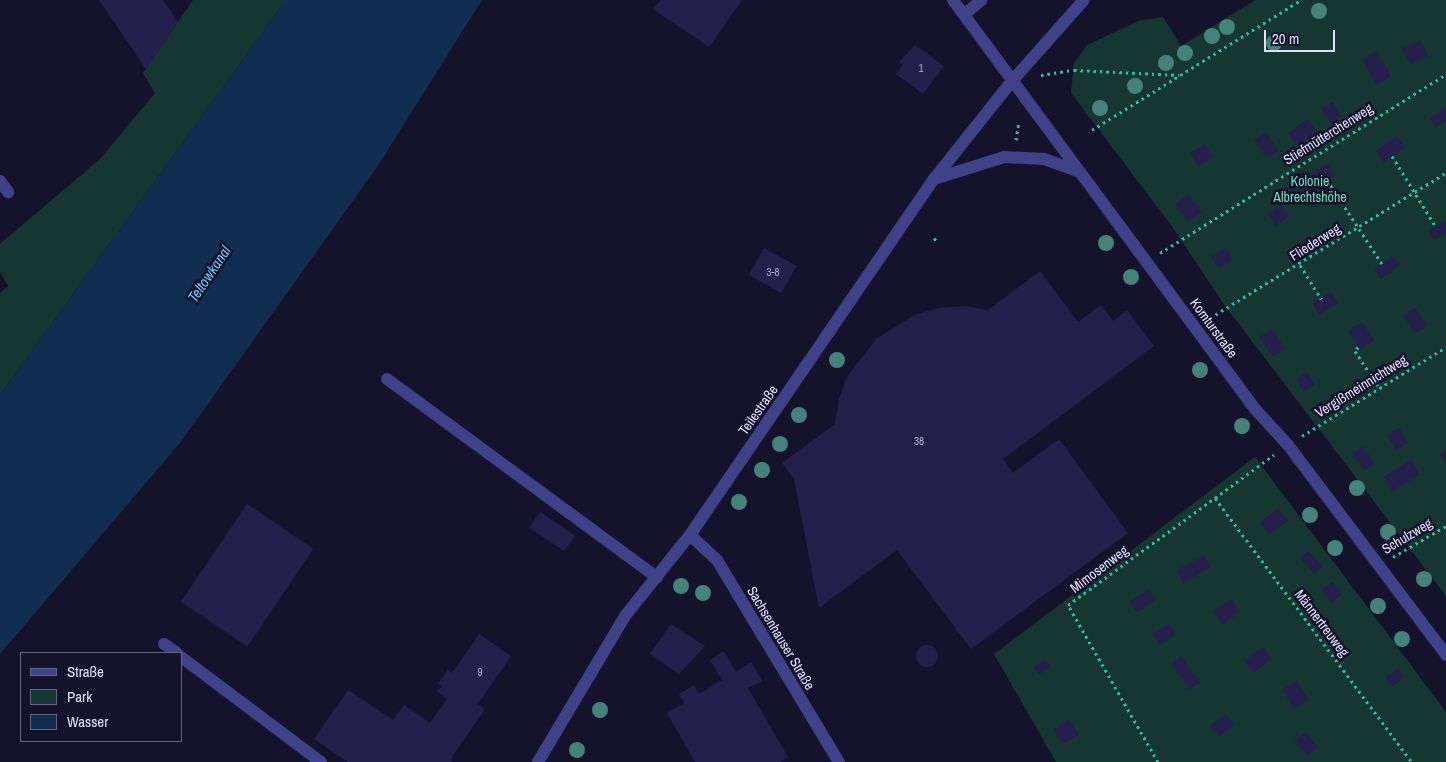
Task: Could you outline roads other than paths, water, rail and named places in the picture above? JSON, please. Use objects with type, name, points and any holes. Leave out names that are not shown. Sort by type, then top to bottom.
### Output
[{"type":"street","name":"Komturstraße","points":[[952,0],[1255,409],[1288,445],[1446,655]]},
{"type":"street","points":[[964,15],[981,0]]},
{"type":"street","name":"Teilestraße","points":[[538,762],[612,635],[690,535],[934,180],[1012,81],[1084,0]]},
{"type":"street","points":[[934,180],[1004,157],[1044,159],[1077,171]]},
{"type":"street","points":[[0,181],[8,192]]},
{"type":"street","points":[[387,379],[657,578]]},
{"type":"street","name":"Sachsenhauser Straße","points":[[690,535],[717,560],[839,762]]},
{"type":"street","points":[[164,644],[176,652]]},
{"type":"street","points":[[182,658],[321,762]]},
{"type":"water","name":"Teltowkanal","points":[[286,0],[482,0],[377,167],[180,443],[0,654],[0,395]]},
{"type":"park label","name":"Kolonie Albrechtshöhe","points":[[1310,190]]}]
